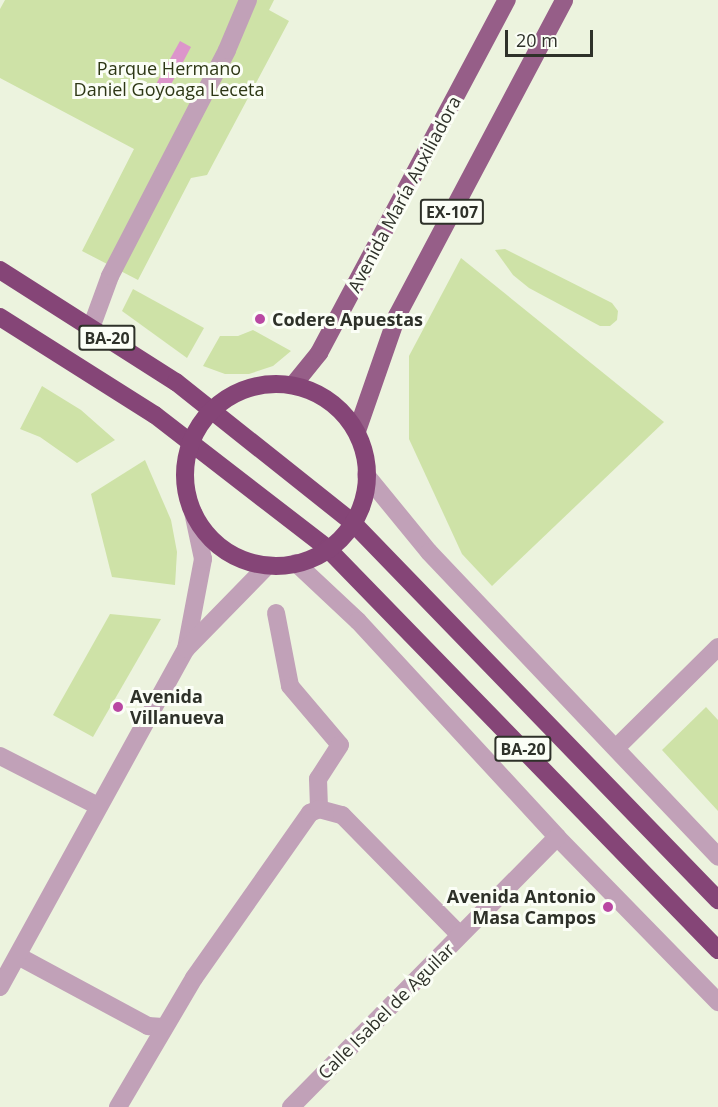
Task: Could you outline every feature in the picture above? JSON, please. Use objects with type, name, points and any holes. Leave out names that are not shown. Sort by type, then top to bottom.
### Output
[{"type":"highway","name":"BA-20","points":[[0,270],[212,409],[353,523],[718,900]]},
{"type":"highway","name":"BA-20","points":[[0,317],[155,415],[327,548],[718,950]]},
{"type":"highway","points":[[265,383],[294,384],[332,402],[357,431],[366,457],[365,496],[353,523],[327,548],[296,563],[265,568],[224,551],[193,512],[185,478],[190,441],[212,409],[239,390],[265,383]]},
{"type":"main road","name":"Avenida María Auxiliadora","points":[[294,384],[319,353],[507,0]]},
{"type":"main road","name":"EX-107","points":[[357,431],[398,316],[564,0]]},
{"type":"street","points":[[91,328],[110,276],[227,50],[248,0]]},
{"type":"street","points":[[366,475],[429,552],[617,747],[718,857]]},
{"type":"street","points":[[186,649],[203,559],[193,512]]},
{"type":"street","points":[[296,563],[358,621],[556,837],[718,1002]]},
{"type":"street","points":[[0,987],[186,649],[265,568]]},
{"type":"street","points":[[276,613],[291,689],[340,745],[318,779],[319,809]]},
{"type":"street","points":[[617,747],[718,647]]},
{"type":"street","points":[[0,756],[98,806]]},
{"type":"street","points":[[117,1107],[163,1028],[171,1021],[194,978],[301,821],[319,809],[342,815],[460,935]]},
{"type":"street","name":"Calle Isabel de Aguilar","points":[[291,1107],[556,837]]},
{"type":"street","points":[[18,956],[148,1026],[163,1028]]},
{"type":"green space","name":"Parque Hermano Daniel Goyoaga Leceta","points":[[5,0],[274,0],[269,10],[289,21],[207,175],[191,178],[138,280],[82,251],[134,149],[0,78],[0,9]]},
{"type":"green space","points":[[505,249],[612,303],[618,311],[617,320],[610,326],[600,326],[529,288],[513,275],[495,250]]},
{"type":"green space","points":[[461,258],[664,422],[492,586],[462,554],[409,439],[409,356]]},
{"type":"green space","points":[[133,289],[204,328],[187,358],[122,311]]},
{"type":"green space","points":[[253,330],[291,351],[273,366],[249,374],[225,374],[203,366],[220,336],[238,336]]},
{"type":"green space","points":[[42,386],[81,410],[115,440],[77,463],[40,437],[20,429]]},
{"type":"green space","points":[[145,460],[171,520],[177,552],[175,585],[112,577],[91,494]]},
{"type":"green space","points":[[110,614],[161,619],[93,737],[53,715]]},
{"type":"green space","points":[[706,707],[718,720],[718,811],[662,750]]},
{"type":"shaded area","points":[[180,41],[191,47],[167,92],[155,86]]},
{"type":"place","name":"Codere Apuestas","points":[[260,319]]},
{"type":"place","name":"Avenida Villanueva","points":[[118,707]]},
{"type":"place","name":"Avenida Antonio Masa Campos","points":[[608,907]]}]
